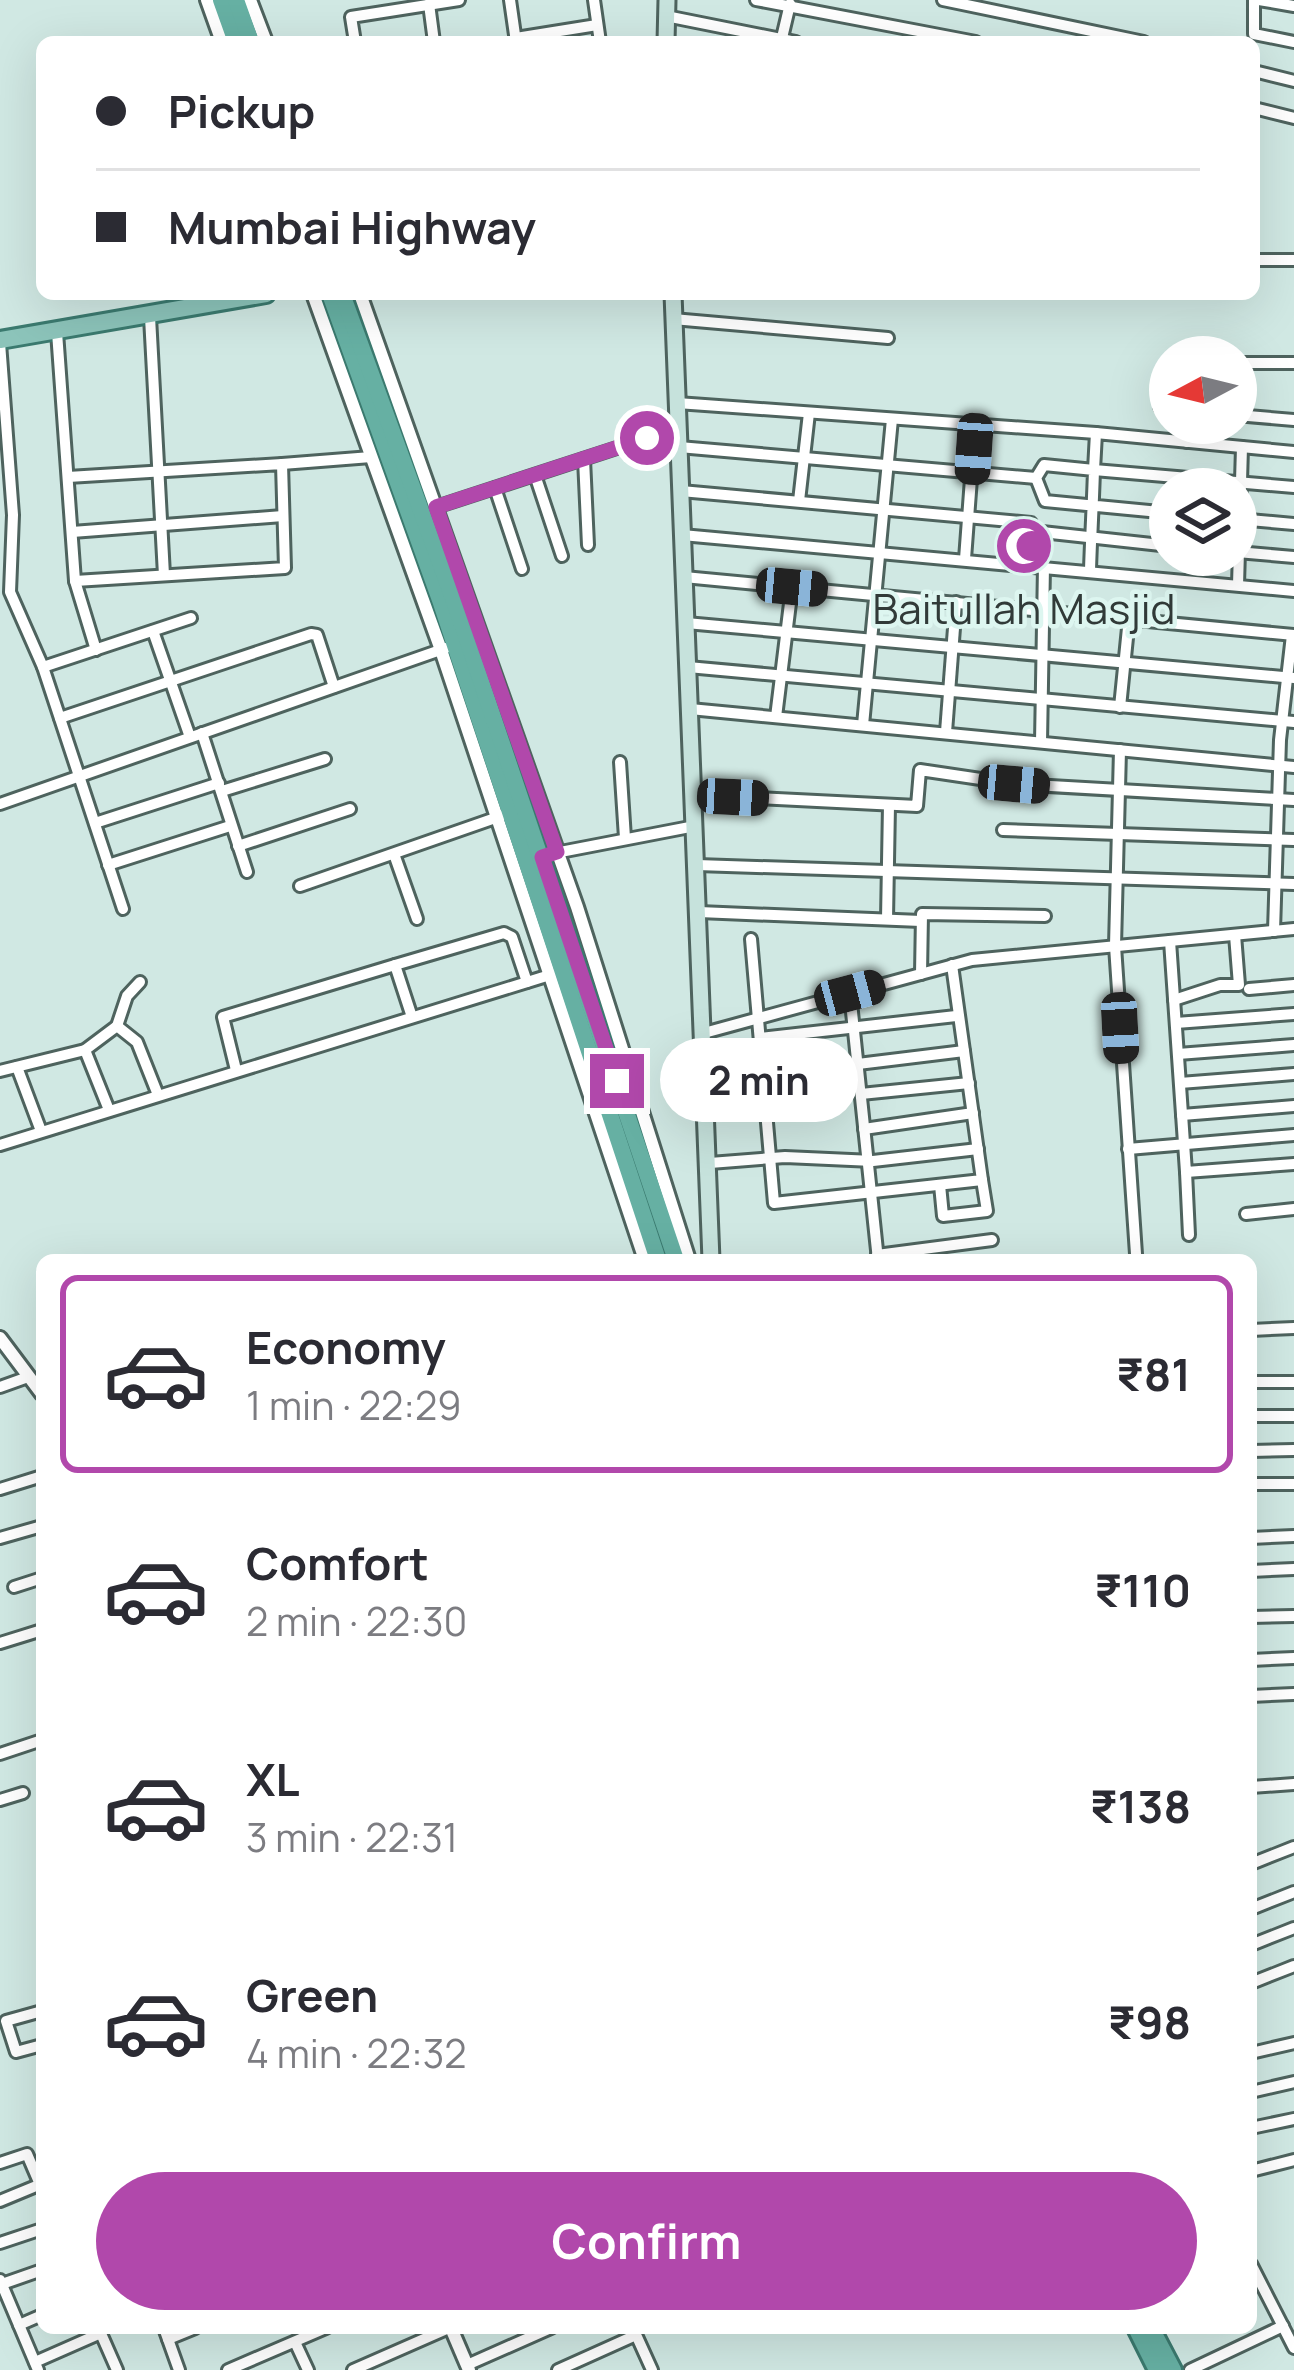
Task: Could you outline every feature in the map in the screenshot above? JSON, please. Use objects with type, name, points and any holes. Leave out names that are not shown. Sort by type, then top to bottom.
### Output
[{"type":"highway","points":[[221,0],[234,36]]},
{"type":"highway","points":[[236,0],[249,36]]},
{"type":"highway","points":[[332,300],[372,437],[656,1254]]},
{"type":"highway","points":[[344,300],[549,854],[674,1254]]},
{"type":"highway","points":[[1139,2334],[1157,2370]]},
{"type":"highway","points":[[1154,2334],[1174,2370]]},
{"type":"main road","points":[[0,342],[236,300]]},
{"type":"main road","points":[[673,300],[711,1254]]},
{"type":"street","points":[[207,0],[220,36]]},
{"type":"street","points":[[250,0],[264,36]]},
{"type":"street","points":[[354,36],[351,16],[458,0]]},
{"type":"street","points":[[510,0],[515,36]]},
{"type":"street","points":[[594,0],[599,36]]},
{"type":"street","points":[[756,0],[947,36]]},
{"type":"street","points":[[943,0],[994,5],[1120,36]]},
{"type":"street","points":[[1294,6],[1256,0],[1254,34],[1294,42]]},
{"type":"street","points":[[782,36],[790,3]]},
{"type":"street","points":[[429,4],[433,36]]},
{"type":"street","points":[[666,8],[764,36]]},
{"type":"street","points":[[538,36],[598,25]]},
{"type":"street","points":[[1260,72],[1294,81]]},
{"type":"street","points":[[1260,110],[1294,118]]},
{"type":"street","points":[[1260,260],[1294,260]]},
{"type":"street","points":[[0,804],[447,648],[371,457],[372,437],[315,300]]},
{"type":"street","points":[[362,300],[686,1254]]},
{"type":"street","points":[[150,317],[164,575]]},
{"type":"street","points":[[673,319],[888,338]]},
{"type":"street","points":[[57,332],[75,581],[96,650]]},
{"type":"street","points":[[0,342],[5,593],[43,668],[123,909]]},
{"type":"street","points":[[1257,363],[1294,363]]},
{"type":"street","points":[[677,404],[1149,438]]},
{"type":"street","points":[[799,501],[808,413]]},
{"type":"street","points":[[1257,417],[1294,420]]},
{"type":"street","points":[[863,724],[892,419]]},
{"type":"street","points":[[965,560],[976,425]]},
{"type":"street","points":[[436,507],[678,428]]},
{"type":"street","points":[[1090,570],[1096,433]]},
{"type":"street","points":[[1209,444],[1294,452]]},
{"type":"street","points":[[679,447],[1036,478]]},
{"type":"street","points":[[1241,447],[1241,468]]},
{"type":"street","points":[[68,477],[371,457]]},
{"type":"street","points":[[535,475],[560,549],[588,540],[584,459]]},
{"type":"street","points":[[75,581],[285,568],[282,464]]},
{"type":"street","points":[[1036,478],[1044,465],[1149,475]]},
{"type":"street","points":[[1036,478],[1045,501],[1149,511]]},
{"type":"street","points":[[1257,485],[1294,488]]},
{"type":"street","points":[[495,488],[522,569]]},
{"type":"street","points":[[681,491],[1031,523]]},
{"type":"street","points":[[72,532],[283,516]]},
{"type":"street","points":[[1257,521],[1294,524]]},
{"type":"street","points":[[1042,532],[1149,544]]},
{"type":"street","points":[[682,535],[1294,591]]},
{"type":"street","points":[[1257,554],[1294,557]]},
{"type":"street","points":[[1041,742],[1044,566]]},
{"type":"street","points":[[1238,576],[1238,585]]},
{"type":"street","points":[[684,578],[1293,635],[1288,721],[1279,765],[1274,931]]},
{"type":"street","points":[[776,717],[792,587]]},
{"type":"street","points":[[946,732],[956,602]]},
{"type":"street","points":[[43,668],[191,618]]},
{"type":"street","points":[[1120,707],[1129,618]]},
{"type":"street","points":[[686,623],[1290,677]]},
{"type":"street","points":[[154,631],[171,681],[220,787],[247,872]]},
{"type":"street","points":[[60,718],[311,634],[317,635],[334,687]]},
{"type":"street","points":[[688,667],[1288,721]]},
{"type":"street","points":[[690,709],[1294,767]]},
{"type":"street","points":[[1120,750],[1115,946],[1136,1254]]},
{"type":"street","points":[[94,823],[325,759]]},
{"type":"street","points":[[620,762],[626,838]]},
{"type":"street","points":[[694,795],[917,806],[920,770],[1118,790],[1294,800]]},
{"type":"street","points":[[887,919],[889,805]]},
{"type":"street","points":[[238,846],[350,809]]},
{"type":"street","points":[[300,886],[502,815]]},
{"type":"street","points":[[109,865],[230,826]]},
{"type":"street","points":[[549,854],[695,826]]},
{"type":"street","points":[[1003,830],[1294,840]]},
{"type":"street","points":[[394,854],[417,919]]},
{"type":"street","points":[[697,865],[1294,884]]},
{"type":"street","points":[[699,912],[922,921]]},
{"type":"street","points":[[922,974],[922,914],[1045,916]]},
{"type":"street","points":[[704,1033],[952,965],[1294,929]]},
{"type":"street","points":[[236,1070],[223,1017],[505,933],[512,937],[527,982]]},
{"type":"street","points":[[1174,1000],[1220,985],[1239,985],[1235,935]]},
{"type":"street","points":[[751,939],[774,1203],[982,1180]]},
{"type":"street","points":[[1170,941],[1189,1235]]},
{"type":"street","points":[[395,965],[411,1014]]},
{"type":"street","points":[[940,1185],[943,1216],[987,1211],[952,965]]},
{"type":"street","points":[[0,1145],[411,1014],[556,973],[643,1254]]},
{"type":"street","points":[[0,1071],[85,1050],[116,1026],[127,996],[140,982]]},
{"type":"street","points":[[1249,989],[1294,985]]},
{"type":"street","points":[[850,993],[878,1254]]},
{"type":"street","points":[[1176,1023],[1294,1014]]},
{"type":"street","points":[[760,1038],[956,1016]]},
{"type":"street","points":[[116,1026],[137,1042],[158,1095]]},
{"type":"street","points":[[1178,1054],[1294,1045]]},
{"type":"street","points":[[85,1050],[110,1110]]},
{"type":"street","points":[[763,1079],[964,1051]]},
{"type":"street","points":[[17,1067],[41,1131]]},
{"type":"street","points":[[1180,1084],[1294,1074]]},
{"type":"street","points":[[861,1094],[969,1083]]},
{"type":"street","points":[[1182,1115],[1294,1106]]},
{"type":"street","points":[[864,1129],[973,1113]]},
{"type":"street","points":[[1128,1149],[1294,1135]]},
{"type":"street","points":[[710,1163],[868,1159],[978,1148]]},
{"type":"street","points":[[1186,1172],[1294,1164]]},
{"type":"street","points":[[1246,1214],[1294,1209]]},
{"type":"street","points":[[898,1254],[992,1240]]},
{"type":"street","points":[[1257,1330],[1294,1328]]},
{"type":"street","points":[[0,1338],[36,1387]]},
{"type":"street","points":[[0,1387],[28,1377]]},
{"type":"street","points":[[1257,1382],[1294,1382]]},
{"type":"street","points":[[1257,1416],[1294,1416]]},
{"type":"street","points":[[1257,1451],[1294,1450]]},
{"type":"street","points":[[0,1489],[36,1478]]},
{"type":"street","points":[[1257,1484],[1294,1484]]},
{"type":"street","points":[[0,1538],[36,1528]]},
{"type":"street","points":[[1257,1538],[1294,1536]]},
{"type":"street","points":[[1257,1570],[1294,1569]]},
{"type":"street","points":[[14,1587],[36,1580]]},
{"type":"street","points":[[1257,1617],[1294,1616]]},
{"type":"street","points":[[0,1643],[36,1632]]},
{"type":"street","points":[[1257,1660],[1294,1658]]},
{"type":"street","points":[[1257,1696],[1294,1694]]},
{"type":"street","points":[[0,1754],[36,1742]]},
{"type":"street","points":[[1257,1786],[1294,1784]]},
{"type":"street","points":[[0,1801],[23,1793]]},
{"type":"street","points":[[1257,1862],[1294,1847]]},
{"type":"street","points":[[1257,1907],[1294,1892]]},
{"type":"street","points":[[1257,1943],[1294,1928]]},
{"type":"street","points":[[1257,1981],[1294,1966]]},
{"type":"street","points":[[36,2012],[6,2020],[16,2052],[36,2047]]},
{"type":"street","points":[[1257,2052],[1294,2043]]},
{"type":"street","points":[[1257,2091],[1294,2082]]},
{"type":"street","points":[[1257,2127],[1294,2119]]},
{"type":"street","points":[[0,2163],[28,2154],[36,2174]]},
{"type":"street","points":[[1257,2169],[1294,2160]]},
{"type":"street","points":[[0,2201],[36,2188]]},
{"type":"street","points":[[0,2243],[36,2231]]},
{"type":"street","points":[[36,2272],[1,2282],[36,2366],[93,2334]]},
{"type":"street","points":[[1257,2276],[1294,2348]]},
{"type":"street","points":[[19,2325],[36,2318]]},
{"type":"street","points":[[1190,2370],[1283,2326]]},
{"type":"street","points":[[102,2334],[116,2370]]},
{"type":"street","points":[[166,2334],[179,2370]]},
{"type":"street","points":[[353,2370],[436,2334]]},
{"type":"street","points":[[453,2334],[468,2367],[538,2334]]},
{"type":"street","points":[[558,2370],[629,2334]]},
{"type":"street","points":[[636,2334],[652,2370]]},
{"type":"street","points":[[228,2370],[296,2337],[308,2370]]},
{"type":"place","name":"Baitullah Masjid","points":[[1024,546]]},
{"type":"route","points":[[617,1081],[542,857],[557,852],[436,507],[647,438]]}]
